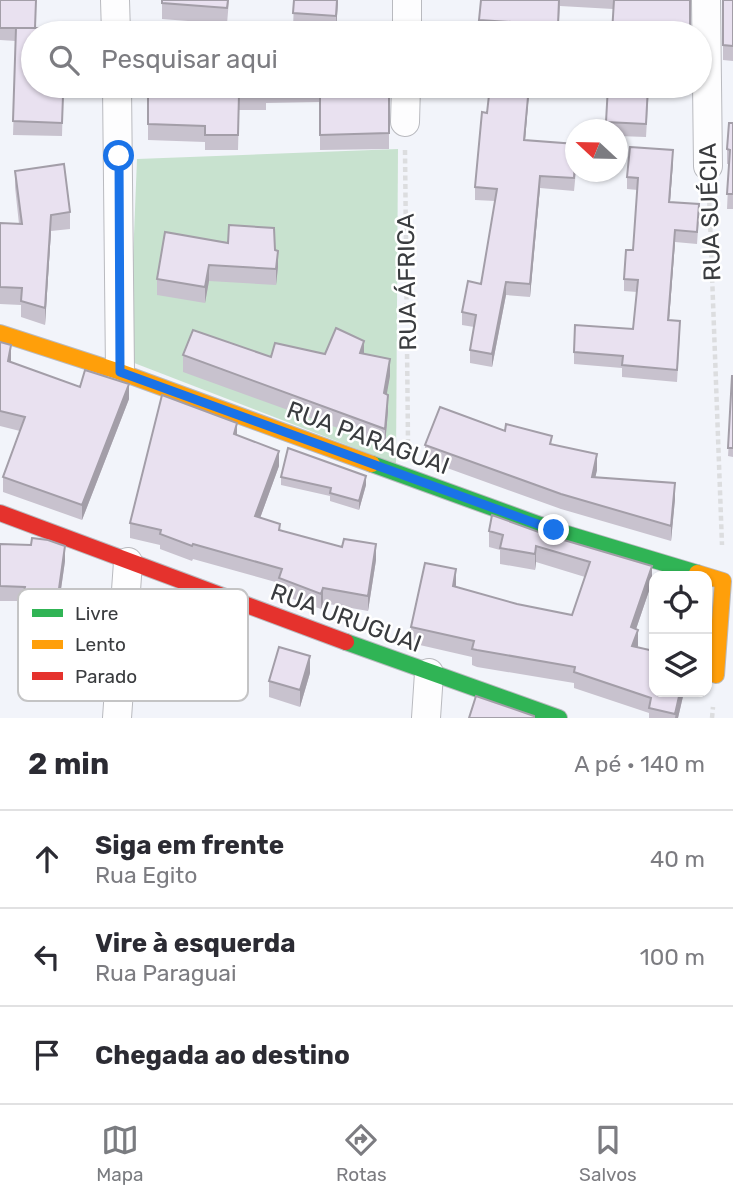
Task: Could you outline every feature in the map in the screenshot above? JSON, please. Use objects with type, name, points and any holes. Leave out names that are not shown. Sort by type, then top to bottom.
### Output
[{"type":"street","points":[[115,0],[116,21]]},
{"type":"street","points":[[407,0],[407,21]]},
{"type":"street","name":"RUA SUÉCIA","points":[[706,0],[706,21]]},
{"type":"street","points":[[117,98],[120,372]]},
{"type":"street","points":[[405,122],[406,98]]},
{"type":"street","name":"RUA SUÉCIA","points":[[707,98],[708,166]]},
{"type":"street","name":"RUA PARAGUAI","points":[[0,333],[120,372],[554,530],[723,581]]},
{"type":"street","name":"RUA URUGUAI","points":[[0,513],[201,589]]},
{"type":"street","points":[[126,589],[128,562]]},
{"type":"street","points":[[716,675],[723,581]]},
{"type":"street","name":"RUA URUGUAI","points":[[248,606],[559,718]]},
{"type":"street","points":[[426,718],[429,673]]},
{"type":"path","name":"RUA ÁFRICA","points":[[405,122],[409,478]]},
{"type":"path","name":"RUA SUÉCIA","points":[[708,166],[723,581]]},
{"type":"green space","points":[[398,149],[396,464],[129,361],[137,159]]},
{"type":"building","points":[[0,0],[36,0],[35,21],[21,21],[21,28],[0,28]]},
{"type":"building","points":[[162,0],[228,0],[227,8],[162,3]]},
{"type":"building","points":[[294,0],[337,0],[336,16],[293,13]]},
{"type":"building","points":[[481,0],[559,0],[558,21],[479,20]]},
{"type":"building","points":[[614,0],[690,0],[690,21],[613,21]]},
{"type":"building","points":[[723,0],[733,0],[733,46],[723,45]]},
{"type":"building","points":[[16,28],[21,28],[21,98],[63,98],[62,123],[13,121]]},
{"type":"building","points":[[148,98],[239,98],[238,135],[205,135],[205,126],[148,124]]},
{"type":"building","points":[[320,98],[389,98],[389,133],[320,135]]},
{"type":"building","points":[[489,98],[528,98],[524,140],[565,143],[565,177],[540,176],[530,284],[506,282],[492,354],[470,350],[476,315],[462,312],[468,281],[481,284],[497,189],[475,187],[482,112],[487,113]]},
{"type":"building","points":[[607,98],[647,98],[646,124],[628,123],[628,119],[606,119]]},
{"type":"building","points":[[729,123],[733,123],[733,194],[727,194]]},
{"type":"building","points":[[630,147],[673,150],[669,202],[699,204],[697,232],[675,230],[668,320],[680,321],[677,370],[622,365],[623,356],[574,352],[575,325],[633,329],[638,280],[624,279],[626,250],[633,250],[638,178],[628,177]]},
{"type":"building","points":[[64,164],[70,212],[51,215],[45,308],[21,301],[22,288],[0,287],[0,223],[22,224],[15,171]]},
{"type":"building","points":[[229,225],[274,228],[275,250],[278,251],[276,269],[209,265],[205,287],[157,279],[165,232],[228,243]]},
{"type":"building","points":[[336,328],[364,341],[360,353],[390,359],[384,393],[388,395],[385,429],[183,355],[193,330],[271,357],[275,343],[325,354]]},
{"type":"building","points":[[0,342],[11,345],[8,361],[80,387],[85,370],[129,384],[82,505],[3,477],[25,417],[0,411]]},
{"type":"building","points":[[732,376],[733,448],[728,448]]},
{"type":"building","points":[[162,395],[237,423],[234,434],[279,451],[255,516],[280,524],[279,530],[342,547],[344,539],[376,544],[368,596],[323,588],[321,594],[279,578],[282,569],[193,544],[192,546],[160,534],[161,530],[130,523]]},
{"type":"building","points":[[440,407],[505,431],[506,424],[552,436],[550,444],[597,454],[592,477],[675,483],[671,526],[561,494],[425,445]]},
{"type":"building","points":[[288,448],[366,476],[359,501],[330,493],[331,488],[281,477]]},
{"type":"building","points":[[492,515],[547,535],[652,566],[631,627],[638,630],[632,646],[649,650],[649,697],[679,697],[675,714],[649,708],[651,698],[574,672],[575,667],[472,649],[474,641],[411,627],[425,563],[456,569],[453,586],[517,604],[572,615],[590,562],[536,546],[535,554],[500,548],[503,535],[489,531]]},
{"type":"building","points":[[32,538],[65,546],[59,589],[0,586],[0,544],[31,545]]},
{"type":"building","points":[[279,647],[310,656],[300,690],[269,681]]},
{"type":"building","points":[[476,696],[534,716],[534,718],[469,718]]},
{"type":"traffic: fast","points":[[372,464],[554,530],[690,571]]},
{"type":"traffic: fast","points":[[346,642],[559,718]]},
{"type":"traffic: slow","points":[[0,333],[120,372],[372,464]]},
{"type":"traffic: slow","points":[[712,578],[723,581],[716,675]]},
{"type":"traffic: jam","points":[[0,513],[204,589]]},
{"type":"traffic: jam","points":[[248,605],[346,642]]},
{"type":"route","points":[[119,156],[120,372],[554,530]]}]
